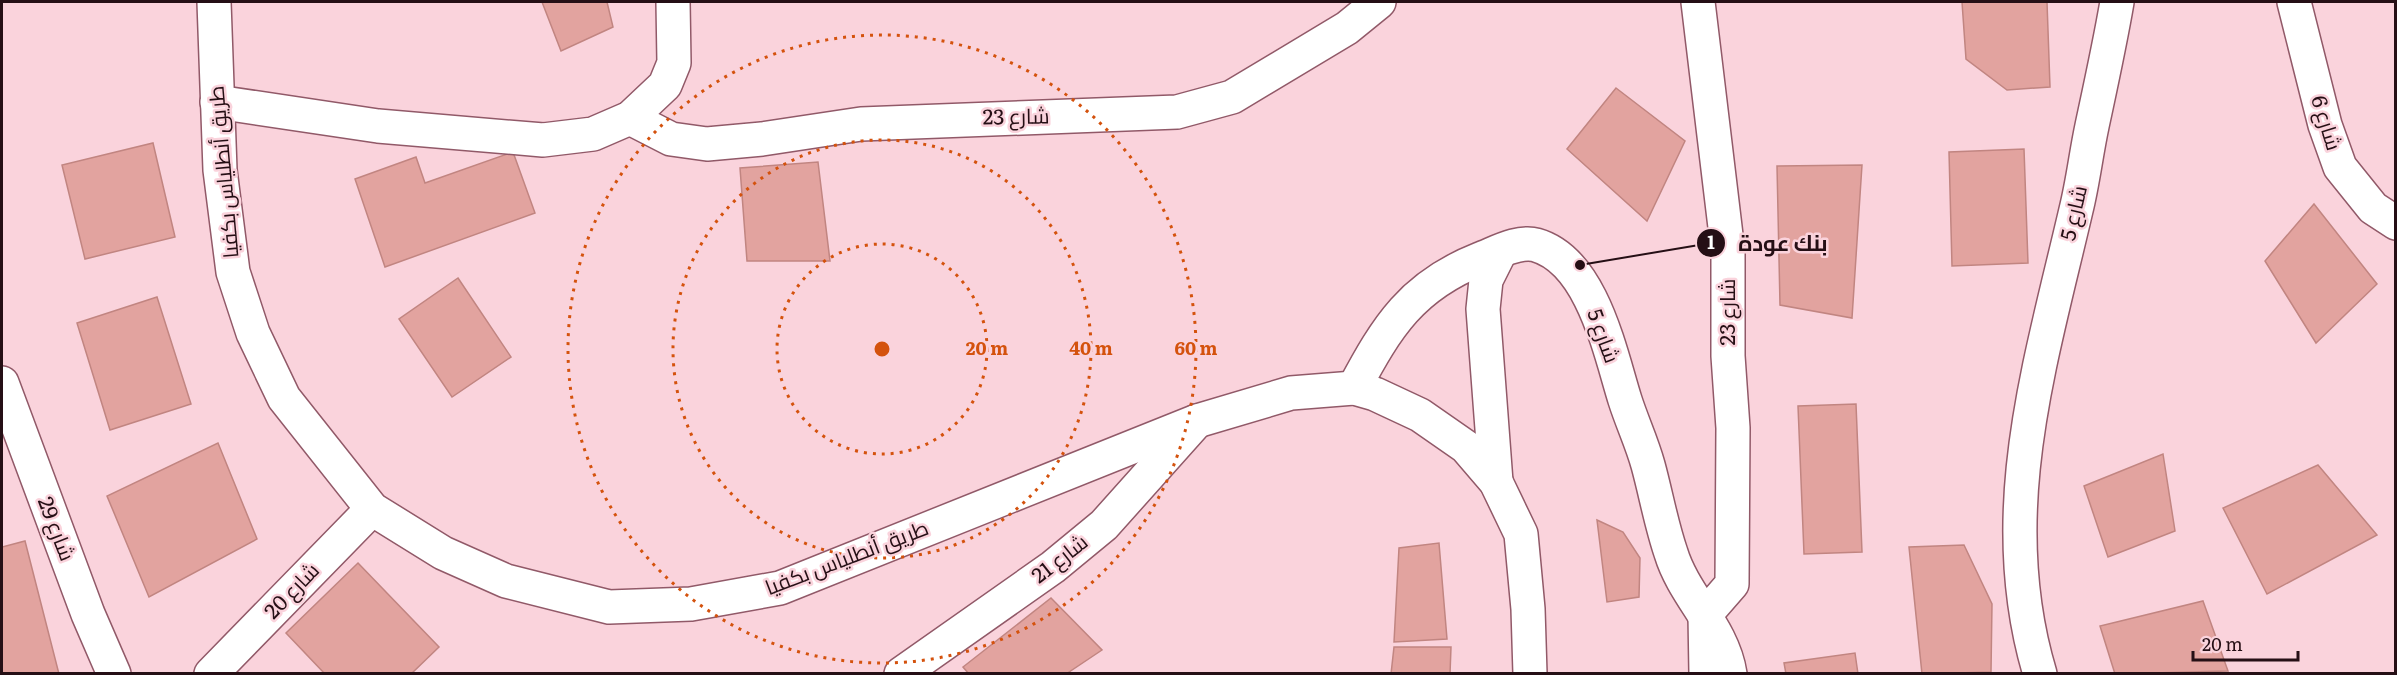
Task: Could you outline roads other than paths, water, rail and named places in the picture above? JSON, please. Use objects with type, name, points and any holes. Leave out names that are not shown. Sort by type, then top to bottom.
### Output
[{"type":"main road","name":"طريق أنطلياس بكفيا","points":[[214,2],[220,170],[234,272],[253,333],[284,398],[372,509],[443,553],[506,581],[609,607],[691,604],[780,588],[1197,421],[1291,393],[1354,388],[1375,394],[1420,415],[1466,447],[1496,482],[1521,534],[1528,609],[1530,674]]},
{"type":"main road","points":[[217,102],[378,126],[543,140],[593,134],[630,118],[665,85],[674,63],[673,2]]},
{"type":"main road","name":"شارع 23","points":[[630,118],[671,139],[707,144],[762,139],[861,124],[1177,112],[1232,97],[1338,34],[1378,2]]},
{"type":"main road","name":"شارع 23","points":[[1698,2],[1728,252],[1728,356],[1733,428],[1732,584],[1705,615]]},
{"type":"main road","name":"شارع 5","points":[[2040,674],[2019,563],[2020,492],[2026,436],[2054,296],[2076,209],[2117,2]]},
{"type":"main road","name":"شارع 6","points":[[2294,2],[2325,125],[2340,167],[2373,208],[2396,223]]},
{"type":"main road","name":"شارع 5","points":[[1354,388],[1380,339],[1421,291],[1462,267],[1522,244],[1534,244],[1551,250],[1568,266],[1584,288],[1595,310],[1648,464],[1659,514],[1679,576],[1705,615],[1727,656],[1730,674]]},
{"type":"main road","points":[[1496,482],[1482,309],[1486,280],[1500,252]]},
{"type":"main road","name":"شارع 29","points":[[2,383],[88,614],[114,674]]},
{"type":"main road","name":"شارع 21","points":[[901,674],[1053,567],[1104,525],[1197,421]]},
{"type":"main road","name":"شارع 20","points":[[211,674],[372,509]]},
{"type":"main road","points":[[1705,615],[1706,674]]},
{"type":"place","name":"بنك عودة","points":[[1580,265]]}]
